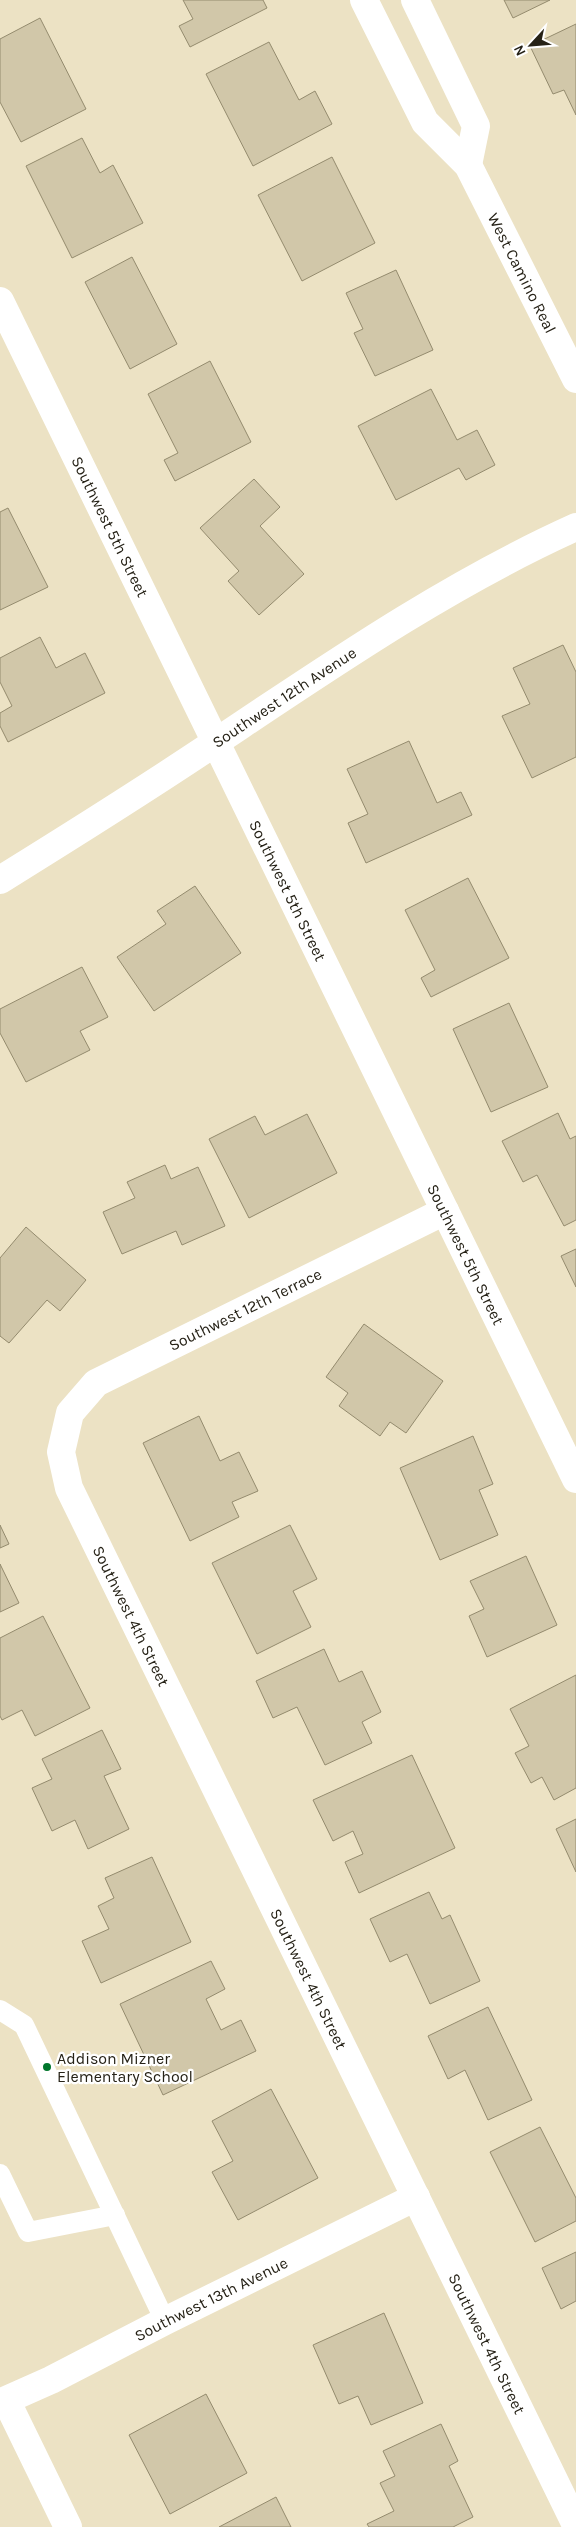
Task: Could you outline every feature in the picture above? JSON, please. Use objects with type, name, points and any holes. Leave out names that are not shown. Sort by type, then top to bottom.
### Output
[{"type":"street","name":"West Camino Real","points":[[364,0],[425,122],[468,165],[576,379]]},
{"type":"street","points":[[415,0],[476,126],[468,165]]},
{"type":"street","name":"Southwest 5th Street","points":[[0,301],[576,1479]]},
{"type":"street","name":"Southwest 12th Avenue","points":[[0,880],[138,795],[324,670],[465,585],[576,527]]},
{"type":"street","name":"Southwest 12th Terrace","points":[[66,1429],[70,1413],[96,1383],[445,1211]]},
{"type":"street","name":"Southwest 4th Street","points":[[66,1429],[61,1452],[69,1488],[576,2525]]},
{"type":"street","name":"Southwest 13th Avenue","points":[[68,2527],[6,2400],[51,2380],[165,2321],[416,2197]]},
{"type":"lane","points":[[0,2010],[24,2025],[165,2321]]},
{"type":"lane","points":[[0,2174],[28,2232],[115,2215]]},
{"type":"building","points":[[183,0],[263,0],[267,8],[190,47],[179,26],[193,19]]},
{"type":"building","points":[[504,0],[550,0],[513,18]]},
{"type":"building","points":[[40,18],[86,109],[21,142],[0,102],[0,39]]},
{"type":"building","points":[[576,24],[576,115],[564,90],[553,94],[530,46]]},
{"type":"building","points":[[269,42],[299,100],[315,91],[332,124],[253,166],[206,74]]},
{"type":"building","points":[[82,138],[100,173],[113,165],[143,223],[72,258],[26,166]]},
{"type":"building","points":[[332,157],[375,243],[302,281],[258,195]]},
{"type":"building","points":[[132,257],[177,344],[130,369],[85,282]]},
{"type":"building","points":[[396,270],[433,350],[375,376],[354,333],[363,329],[346,293]]},
{"type":"building","points":[[210,361],[251,442],[175,481],[164,460],[178,453],[148,394]]},
{"type":"building","points":[[431,389],[457,440],[477,430],[495,465],[466,480],[459,468],[396,500],[358,426]]},
{"type":"building","points":[[254,479],[280,507],[260,526],[304,574],[259,615],[228,581],[239,571],[200,528]]},
{"type":"building","points":[[8,508],[48,587],[0,610],[0,512]]},
{"type":"building","points":[[40,637],[56,668],[85,653],[105,693],[8,742],[0,726],[0,713],[12,706],[0,682],[0,658]]},
{"type":"building","points":[[563,645],[576,672],[576,757],[532,778],[502,716],[530,704],[513,668]]},
{"type":"building","points":[[409,741],[437,803],[461,792],[472,815],[366,863],[348,823],[368,814],[347,769]]},
{"type":"building","points":[[468,878],[509,958],[431,997],[421,978],[435,970],[405,910]]},
{"type":"building","points":[[195,886],[241,953],[154,1011],[117,957],[166,924],[157,911]]},
{"type":"building","points":[[82,967],[108,1017],[80,1031],[90,1050],[26,1082],[0,1033],[0,1009]]},
{"type":"building","points":[[509,1003],[548,1087],[491,1112],[453,1029]]},
{"type":"building","points":[[558,1113],[570,1139],[576,1136],[576,1220],[564,1226],[537,1175],[523,1182],[502,1141]]},
{"type":"building","points":[[307,1114],[337,1173],[249,1218],[209,1139],[255,1116],[265,1135]]},
{"type":"building","points":[[165,1165],[171,1179],[198,1167],[225,1226],[182,1245],[176,1231],[122,1254],[103,1212],[135,1198],[127,1182]]},
{"type":"building","points":[[26,1227],[86,1280],[60,1311],[47,1300],[9,1343],[0,1336],[0,1258]]},
{"type":"building","points":[[576,1249],[576,1287],[561,1256]]},
{"type":"building","points":[[364,1324],[443,1381],[406,1433],[390,1422],[380,1436],[339,1406],[348,1393],[326,1377]]},
{"type":"building","points":[[199,1416],[220,1461],[239,1452],[258,1491],[232,1502],[239,1517],[190,1541],[143,1443]]},
{"type":"building","points":[[473,1436],[493,1484],[479,1490],[498,1535],[440,1560],[400,1468]]},
{"type":"building","points":[[0,1525],[9,1544],[0,1548]]},
{"type":"building","points":[[290,1525],[317,1579],[293,1591],[311,1627],[257,1654],[212,1563]]},
{"type":"building","points":[[526,1556],[557,1625],[487,1657],[469,1616],[484,1609],[470,1581]]},
{"type":"building","points":[[0,1564],[19,1603],[0,1612]]},
{"type":"building","points":[[43,1616],[90,1708],[35,1736],[22,1710],[2,1720],[0,1716],[0,1638]]},
{"type":"building","points":[[324,1649],[339,1682],[362,1671],[381,1712],[362,1722],[372,1743],[325,1765],[297,1707],[273,1718],[256,1681]]},
{"type":"building","points":[[576,1675],[576,1788],[554,1800],[542,1777],[531,1783],[515,1753],[529,1746],[510,1709]]},
{"type":"building","points":[[102,1730],[121,1769],[104,1776],[129,1829],[88,1849],[75,1820],[52,1831],[32,1788],[52,1779],[42,1759]]},
{"type":"building","points":[[412,1755],[455,1848],[359,1893],[345,1862],[363,1854],[353,1831],[333,1841],[313,1800]]},
{"type":"building","points":[[576,1819],[576,1872],[556,1829]]},
{"type":"building","points":[[152,1857],[191,1942],[101,1983],[82,1941],[109,1929],[98,1906],[114,1898],[105,1878]]},
{"type":"building","points":[[429,1892],[442,1919],[450,1915],[480,1981],[430,2004],[407,1954],[390,1962],[370,1919]]},
{"type":"building","points":[[211,1961],[225,1989],[206,1999],[221,2030],[241,2020],[256,2051],[163,2095],[120,2004]]},
{"type":"building","points":[[488,2007],[532,2100],[488,2120],[465,2070],[448,2079],[428,2036]]},
{"type":"building","points":[[271,2089],[318,2178],[238,2220],[212,2172],[233,2161],[212,2121]]},
{"type":"building","points":[[540,2127],[576,2198],[576,2221],[535,2242],[490,2152]]},
{"type":"building","points":[[576,2252],[576,2301],[561,2309],[542,2268]]},
{"type":"building","points":[[384,2313],[423,2403],[371,2425],[358,2396],[339,2404],[313,2345]]},
{"type":"building","points":[[206,2394],[247,2473],[170,2514],[129,2435]]},
{"type":"building","points":[[441,2424],[458,2461],[449,2466],[473,2517],[453,2527],[369,2527],[367,2524],[394,2511],[380,2483],[395,2476],[383,2451]]},
{"type":"building","points":[[276,2497],[291,2527],[219,2527]]},
{"type":"place","name":"Addison Mizner Elementary School","points":[[47,2067]]}]
